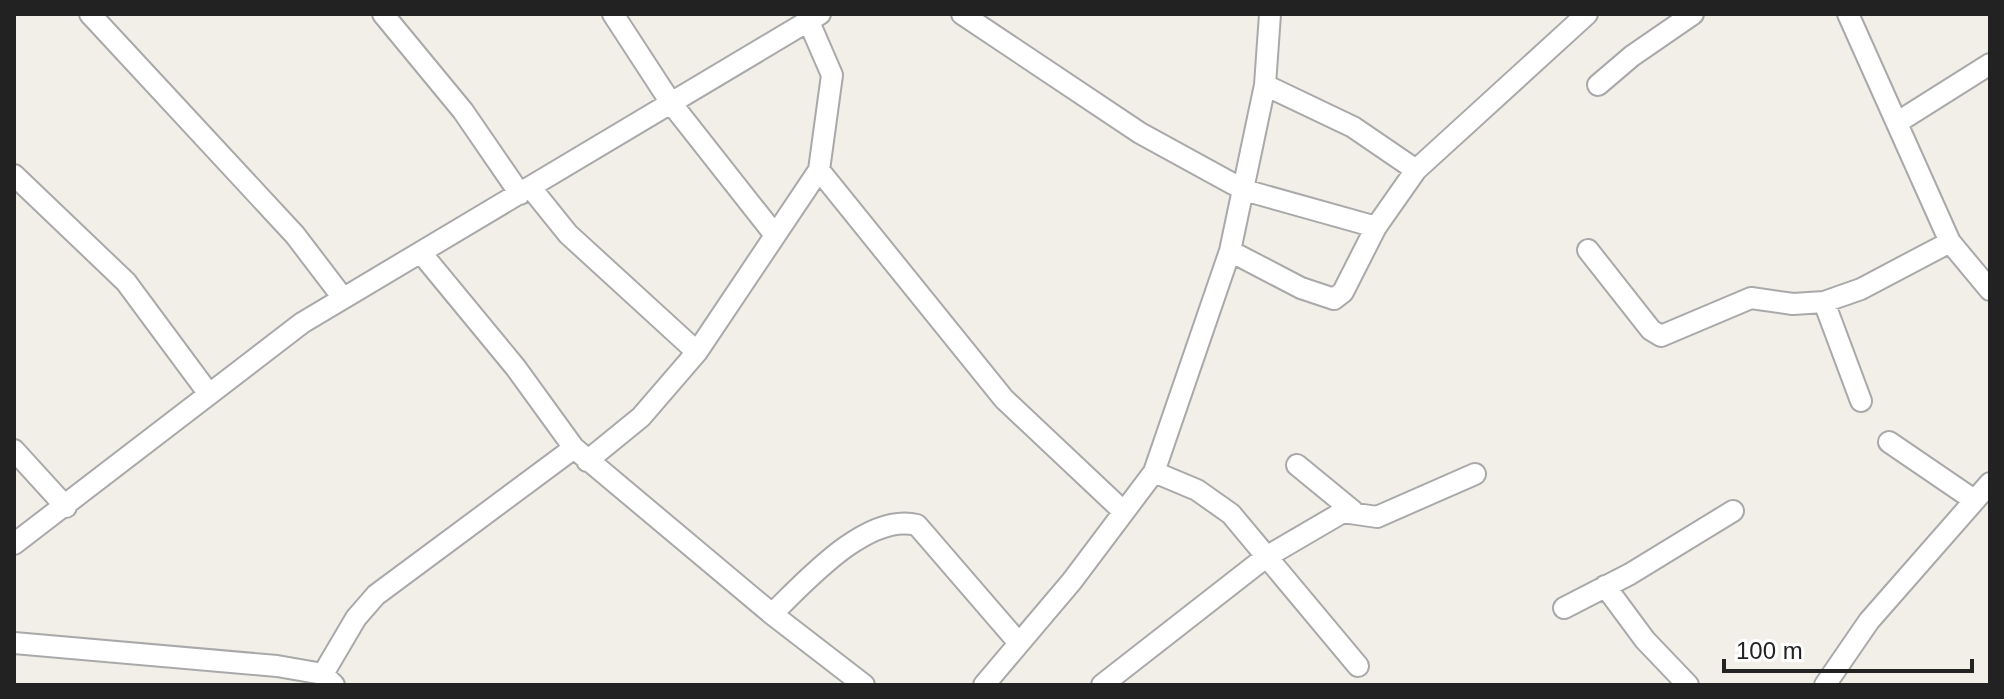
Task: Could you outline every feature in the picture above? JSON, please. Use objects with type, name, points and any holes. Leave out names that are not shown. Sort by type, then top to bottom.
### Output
[{"type":"street","points":[[90,14],[295,235],[343,298]]},
{"type":"street","points":[[383,14],[526,191],[568,234],[697,352]]},
{"type":"street","points":[[613,14],[671,103],[775,235]]},
{"type":"street","points":[[962,14],[1140,133],[1244,190],[1376,227]]},
{"type":"street","points":[[984,685],[1072,581],[1154,472],[1230,251],[1265,85],[1270,14]]},
{"type":"street","points":[[1230,251],[1301,288],[1334,299],[1343,292],[1376,227],[1416,170],[1587,14]]},
{"type":"street","points":[[1598,85],[1632,56],[1693,14]]},
{"type":"street","points":[[1848,14],[1950,242],[1990,290]]},
{"type":"street","points":[[14,544],[302,323],[814,18],[832,75],[819,170],[697,352],[641,417],[580,454],[376,595],[356,618],[328,679],[277,666],[14,643]]},
{"type":"street","points":[[1898,122],[1990,64]]},
{"type":"street","points":[[1265,85],[1353,127],[1416,170]]},
{"type":"street","points":[[819,170],[1004,399],[1124,512]]},
{"type":"street","points":[[14,175],[126,282],[209,394]]},
{"type":"street","points":[[1588,250],[1651,330],[1661,336],[1751,298],[1793,304],[1824,302],[1861,289],[1950,242]]},
{"type":"street","points":[[422,254],[516,368],[580,454],[772,614],[864,685]]},
{"type":"street","points":[[1824,302],[1861,401]]},
{"type":"street","points":[[1889,442],[1974,500]]},
{"type":"street","points":[[14,450],[66,507]]},
{"type":"street","points":[[1297,465],[1353,511]]},
{"type":"street","points":[[1154,472],[1215,501],[1231,514],[1358,666]]},
{"type":"street","points":[[1102,685],[1266,557],[1343,512],[1353,511],[1377,517],[1475,474]]},
{"type":"street","points":[[1825,685],[1869,621],[1990,483]]},
{"type":"street","points":[[1564,608],[1733,511]]},
{"type":"street","points":[[772,614],[829,558],[872,532],[900,521],[917,525],[1018,642]]},
{"type":"street","points":[[1605,586],[1645,640],[1688,685]]}]
